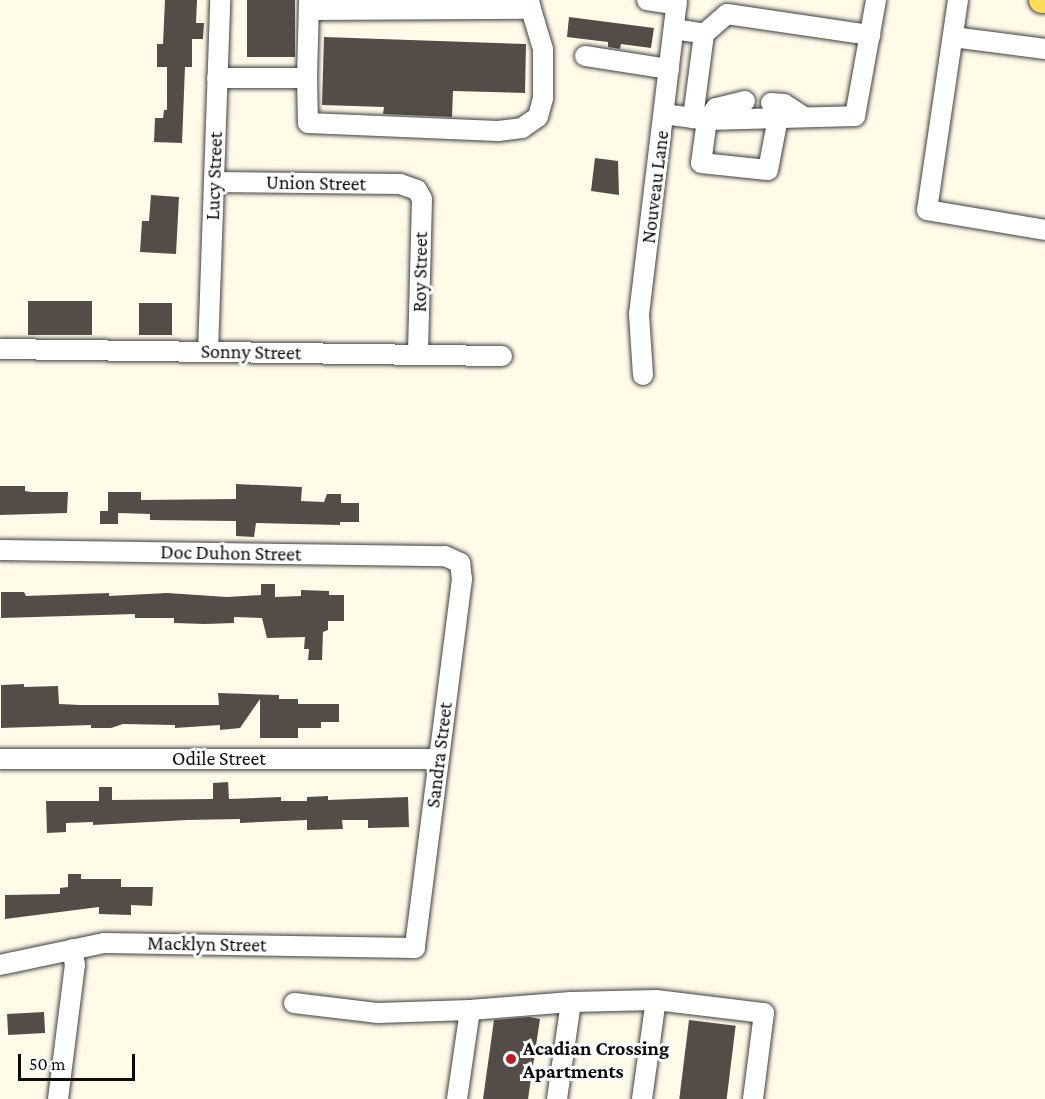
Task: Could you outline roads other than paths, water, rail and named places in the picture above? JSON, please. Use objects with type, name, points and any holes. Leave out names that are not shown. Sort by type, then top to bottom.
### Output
[{"type":"street","name":"Lucy Street","points":[[208,352],[220,0]]},
{"type":"street","points":[[647,0],[677,2]]},
{"type":"street","points":[[664,114],[700,119],[774,111],[804,117],[855,116],[876,0]]},
{"type":"street","points":[[958,0],[927,210],[1045,230]]},
{"type":"street","name":"Nouveau Lane","points":[[643,375],[639,314],[677,2]]},
{"type":"street","points":[[309,5],[530,5],[543,49],[543,98],[538,117],[522,128],[498,130],[308,123],[309,5]]},
{"type":"street","points":[[774,111],[768,170],[701,163],[700,119],[704,34],[727,14],[870,35]]},
{"type":"street","points":[[674,29],[704,34]]},
{"type":"street","points":[[953,37],[1045,49]]},
{"type":"street","points":[[585,56],[669,69]]},
{"type":"street","points":[[217,78],[307,78]]},
{"type":"street","points":[[700,119],[716,108],[745,101]]},
{"type":"street","name":"Union Street","points":[[214,182],[400,184],[417,190]]},
{"type":"street","name":"Roy Street","points":[[417,190],[422,199],[418,355]]},
{"type":"street","name":"Sonny Street","points":[[0,349],[502,356]]},
{"type":"street","name":"Doc Duhon Street","points":[[0,550],[445,556],[460,563]]},
{"type":"street","name":"Sandra Street","points":[[415,948],[462,579],[460,563]]},
{"type":"street","name":"Odile Street","points":[[0,759],[438,759]]},
{"type":"street","name":"Macklyn Street","points":[[0,965],[104,943],[415,948]]},
{"type":"street","points":[[58,1099],[75,965],[72,949]]},
{"type":"street","points":[[642,1099],[656,1000]]},
{"type":"street","points":[[294,1003],[378,1013],[470,1010],[571,1002],[656,1000],[764,1013],[753,1099]]},
{"type":"street","points":[[557,1099],[571,1002]]},
{"type":"street","points":[[457,1099],[470,1010]]},
{"type":"place","name":"Acadian Crossing Apartments","points":[[511,1059]]}]
